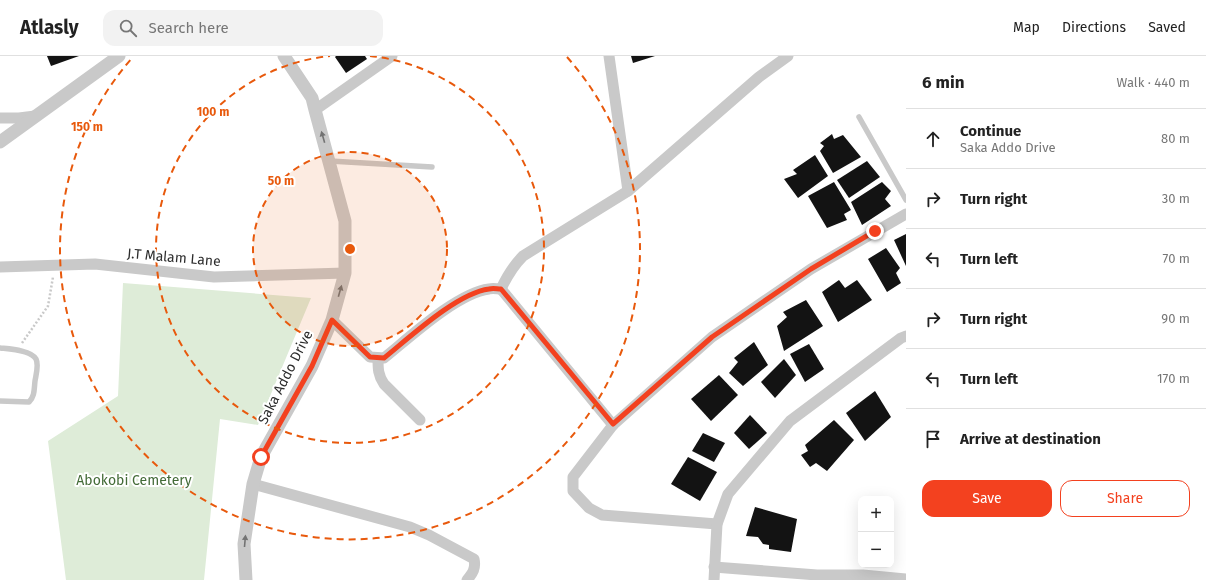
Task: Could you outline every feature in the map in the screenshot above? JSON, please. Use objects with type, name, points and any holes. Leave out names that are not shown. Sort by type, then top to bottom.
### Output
[{"type":"street","points":[[0,142],[119,56]]},
{"type":"street","name":"Saka Addo Drive","points":[[246,580],[244,544],[253,484],[261,457],[312,366],[332,320],[345,273],[345,221],[312,98],[284,56]]},
{"type":"street","points":[[315,110],[392,56]]},
{"type":"street","points":[[610,56],[628,191]]},
{"type":"street","points":[[501,289],[513,266],[523,256],[628,191],[759,77],[788,56]]},
{"type":"street","points":[[0,118],[36,116]]},
{"type":"street","points":[[717,524],[602,515],[589,508],[573,491],[573,476],[613,424],[712,337],[811,269],[906,214]]},
{"type":"street","name":"J.T Malam Lane","points":[[0,267],[95,264],[214,277],[345,273]]},
{"type":"street","points":[[332,320],[370,357],[384,358],[433,318],[466,297],[489,289],[501,289]]},
{"type":"street","points":[[501,289],[613,424]]},
{"type":"street","points":[[714,580],[717,524],[728,494],[790,421],[906,336]]},
{"type":"street","points":[[378,358],[378,371],[384,384],[420,420]]},
{"type":"street","points":[[253,484],[410,527],[429,535],[474,559],[475,566],[472,574],[467,580]]},
{"type":"street","points":[[714,567],[817,575],[863,575],[906,580]]},
{"type":"lane","points":[[859,117],[906,200]]},
{"type":"lane","points":[[329,161],[432,167]]},
{"type":"lane","points":[[0,348],[16,349],[34,357],[36,360],[33,398],[29,402],[0,400]]},
{"type":"path","points":[[16,349],[36,325],[48,306],[54,266]]},
{"type":"green space","name":"Abokobi Cemetery","points":[[123,283],[311,298],[258,425],[220,419],[204,580],[66,580],[48,441],[118,396]]},
{"type":"building","points":[[47,56],[79,56],[51,66]]},
{"type":"building","points":[[365,56],[367,59],[346,73],[335,57]]},
{"type":"building","points":[[631,56],[655,56],[633,63]]},
{"type":"building","points":[[832,134],[834,139],[843,135],[861,157],[833,173],[820,151],[824,146],[820,143]]},
{"type":"building","points":[[815,155],[828,176],[798,198],[784,179],[797,174],[793,170]]},
{"type":"building","points":[[867,161],[880,177],[849,198],[837,180]]},
{"type":"building","points":[[834,182],[851,210],[844,214],[847,220],[827,228],[808,196]]},
{"type":"building","points":[[882,182],[891,191],[885,199],[891,206],[862,225],[851,202]]},
{"type":"building","points":[[906,234],[906,266],[894,240]]},
{"type":"building","points":[[886,248],[900,268],[896,273],[901,283],[887,292],[868,259]]},
{"type":"building","points":[[839,280],[845,288],[857,280],[872,300],[838,322],[822,292]]},
{"type":"building","points":[[806,300],[823,326],[784,351],[777,326],[787,317],[783,312]]},
{"type":"building","points":[[754,342],[768,365],[743,386],[729,373],[738,362],[734,358]]},
{"type":"building","points":[[809,344],[824,369],[805,382],[790,354]]},
{"type":"building","points":[[784,359],[796,375],[775,398],[761,382]]},
{"type":"building","points":[[719,375],[738,395],[711,421],[691,399]]},
{"type":"building","points":[[875,391],[891,417],[865,441],[846,413]]},
{"type":"building","points":[[750,415],[767,433],[749,449],[734,433]]},
{"type":"building","points":[[834,420],[854,440],[827,471],[816,463],[810,467],[801,455],[808,451],[805,445]]},
{"type":"building","points":[[703,433],[725,443],[714,462],[692,451]]},
{"type":"building","points":[[688,457],[717,472],[700,501],[671,484]]},
{"type":"building","points":[[755,507],[797,519],[791,552],[769,549],[769,545],[763,544],[758,537],[746,536]]},
{"type":"route","points":[[261,457],[312,366],[332,320],[370,357],[384,358],[433,318],[466,297],[479,291],[501,289],[613,424],[712,337],[811,269],[875,231]]}]
